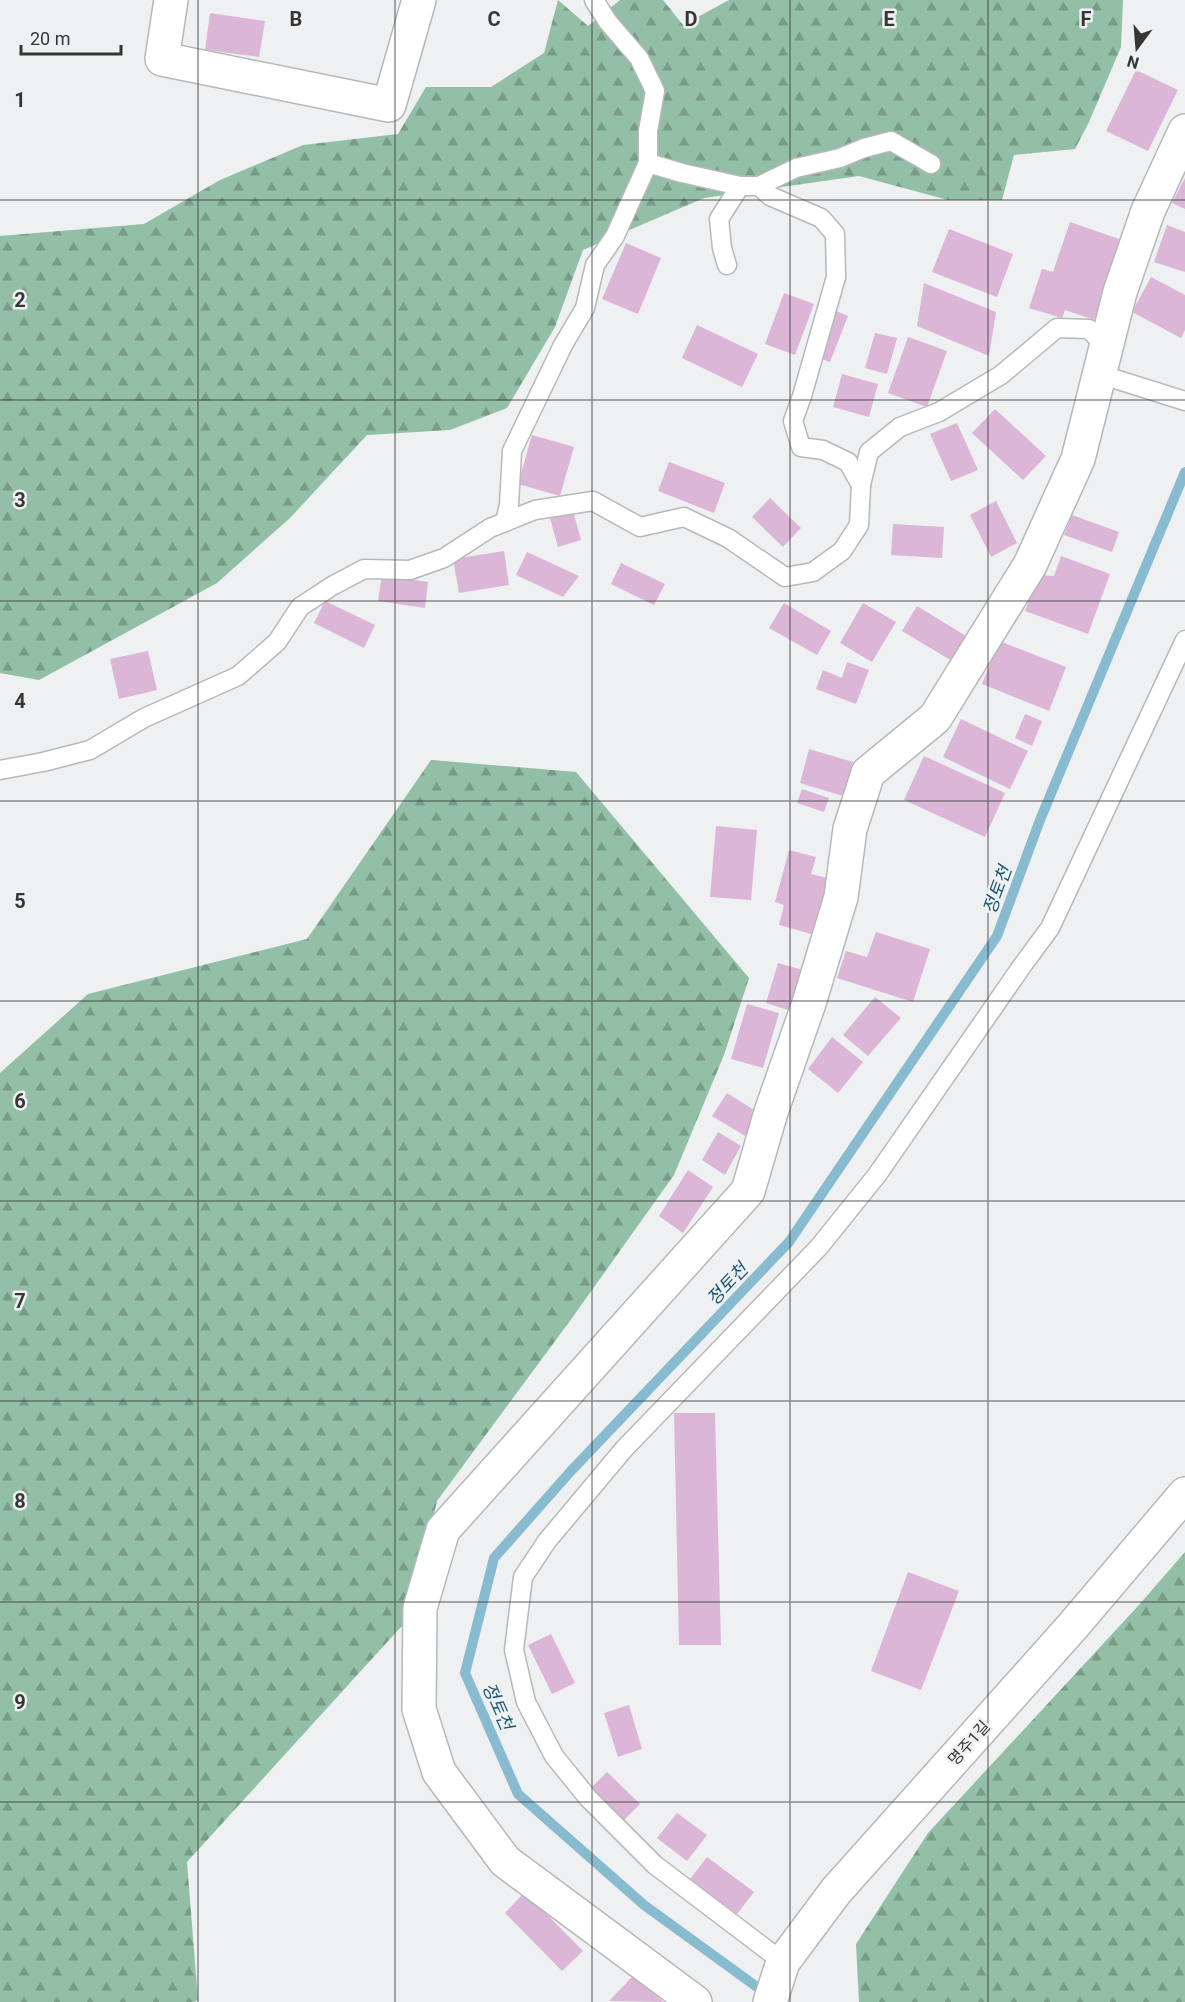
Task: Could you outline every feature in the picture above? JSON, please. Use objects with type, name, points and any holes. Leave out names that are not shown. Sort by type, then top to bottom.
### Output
[{"type":"street","points":[[171,0],[162,59],[389,105],[419,0]]},
{"type":"street","points":[[695,2002],[505,1861],[439,1772],[419,1709],[420,1608],[443,1530],[748,1191],[771,1112],[809,1003],[841,897],[850,829],[868,773],[934,718],[1030,565],[1078,459],[1120,292],[1148,211],[1185,131]]},
{"type":"street","name":"명주1길","points":[[777,1979],[836,1891],[1072,1628],[1185,1494]]},
{"type":"lane","points":[[505,522],[512,451],[563,345],[585,308],[595,265],[615,236],[648,163],[648,131],[655,91],[639,58],[608,22],[594,0]]},
{"type":"lane","points":[[648,163],[740,186],[759,186],[796,168],[840,158],[864,148],[891,141],[931,164]]},
{"type":"lane","points":[[727,265],[722,249],[718,219],[740,186]]},
{"type":"lane","points":[[759,186],[770,196],[821,218],[835,234],[836,277],[793,421],[801,447],[823,450],[848,462],[861,485]]},
{"type":"lane","points":[[0,770],[90,750],[144,718],[238,676],[277,642],[300,607],[332,586],[364,570],[410,570],[444,558],[490,528],[535,510],[592,501],[639,527],[684,517],[729,538],[785,577],[813,572],[842,551],[859,525],[861,485],[869,452],[900,427],[939,412],[1001,375],[1057,328],[1089,329],[1102,360],[1181,399]]},
{"type":"lane","points":[[777,1979],[588,1798],[554,1756],[526,1702],[514,1650],[523,1577],[546,1541],[624,1449],[819,1247],[877,1176],[1050,928],[1185,640]]},
{"type":"green space","points":[[558,0],[588,26],[620,0],[663,0],[683,25],[729,0],[1123,0],[1121,47],[1075,149],[1014,155],[1002,200],[948,200],[859,176],[704,198],[583,250],[555,327],[507,408],[450,430],[367,435],[290,518],[217,583],[39,680],[0,673],[0,236],[144,224],[220,180],[303,145],[398,134],[426,87],[491,87],[544,53]]},
{"type":"green space","points":[[431,760],[576,772],[749,978],[724,1055],[674,1175],[437,1501],[410,1617],[187,1862],[198,2000],[194,2002],[0,2002],[0,1073],[88,994],[307,939]]},
{"type":"green space","points":[[1185,1552],[1185,2002],[859,2002],[856,1944],[928,1833]]},
{"type":"building","points":[[210,13],[265,21],[259,57],[205,50]]},
{"type":"building","points":[[1136,70],[1178,90],[1148,151],[1106,131]]},
{"type":"building","points":[[1185,178],[1185,209],[1172,203]]},
{"type":"building","points":[[1070,222],[1122,240],[1094,320],[1065,310],[1062,318],[1029,308],[1042,269],[1053,272]]},
{"type":"building","points":[[1167,225],[1185,232],[1185,272],[1154,262]]},
{"type":"building","points":[[949,229],[1013,254],[997,297],[932,272]]},
{"type":"building","points":[[626,243],[661,258],[638,314],[602,299]]},
{"type":"building","points":[[1151,277],[1185,295],[1185,330],[1181,338],[1132,312]]},
{"type":"building","points":[[924,283],[996,312],[989,356],[917,326]]},
{"type":"building","points":[[784,293],[814,304],[795,355],[765,344]]},
{"type":"building","points":[[834,310],[848,316],[830,362],[816,357]]},
{"type":"building","points":[[697,325],[758,354],[742,387],[682,358]]},
{"type":"building","points":[[875,333],[897,338],[887,374],[865,368]]},
{"type":"building","points":[[908,337],[947,351],[927,407],[888,393]]},
{"type":"building","points":[[842,374],[878,384],[869,417],[833,407]]},
{"type":"building","points":[[995,409],[1046,456],[1023,480],[972,433]]},
{"type":"building","points":[[957,423],[978,470],[951,481],[930,434]]},
{"type":"building","points":[[532,435],[574,447],[560,496],[518,484]]},
{"type":"building","points":[[669,462],[725,483],[714,513],[658,491]]},
{"type":"building","points":[[770,498],[801,528],[783,547],[752,517]]},
{"type":"building","points":[[996,501],[1017,543],[991,557],[970,515]]},
{"type":"building","points":[[573,511],[581,540],[558,547],[550,518]]},
{"type":"building","points":[[1072,515],[1119,532],[1112,552],[1064,535]]},
{"type":"building","points":[[893,524],[944,527],[942,558],[891,555]]},
{"type":"building","points":[[504,551],[509,585],[459,593],[453,559]]},
{"type":"building","points":[[527,552],[579,576],[563,597],[516,575]]},
{"type":"building","points":[[1061,556],[1110,574],[1088,634],[1025,611],[1038,575],[1054,576]]},
{"type":"building","points":[[621,563],[665,584],[654,605],[611,584]]},
{"type":"building","points":[[382,575],[428,582],[425,608],[378,601]]},
{"type":"building","points":[[325,601],[375,625],[364,648],[314,623]]},
{"type":"building","points":[[784,603],[831,631],[817,655],[769,628]]},
{"type":"building","points":[[863,603],[896,622],[872,662],[840,643]]},
{"type":"building","points":[[917,606],[966,636],[952,661],[902,631]]},
{"type":"building","points":[[999,641],[1066,667],[1049,711],[982,684]]},
{"type":"building","points":[[148,651],[157,690],[119,699],[110,659]]},
{"type":"building","points":[[847,662],[869,670],[856,704],[816,689],[823,670],[842,678]]},
{"type":"building","points":[[1025,714],[1042,721],[1032,746],[1015,738]]},
{"type":"building","points":[[961,719],[1028,751],[1010,789],[943,757]]},
{"type":"building","points":[[809,749],[853,762],[843,796],[800,783]]},
{"type":"building","points":[[924,756],[1005,793],[985,837],[904,800]]},
{"type":"building","points":[[802,789],[829,798],[824,812],[797,803]]},
{"type":"building","points":[[716,826],[757,830],[751,900],[710,897]]},
{"type":"building","points":[[789,850],[816,857],[811,874],[831,879],[815,935],[779,925],[784,905],[775,902]]},
{"type":"building","points":[[876,932],[930,949],[913,1002],[837,978],[846,951],[867,957]]},
{"type":"building","points":[[778,963],[803,970],[791,1011],[766,1003]]},
{"type":"building","points":[[875,997],[901,1018],[868,1056],[843,1035]]},
{"type":"building","points":[[747,1004],[779,1013],[763,1068],[731,1059]]},
{"type":"building","points":[[832,1037],[863,1062],[838,1093],[808,1069]]},
{"type":"building","points":[[727,1093],[759,1113],[745,1136],[712,1116]]},
{"type":"building","points":[[718,1132],[741,1146],[725,1175],[702,1160]]},
{"type":"building","points":[[688,1170],[713,1187],[683,1233],[659,1216]]},
{"type":"building","points":[[674,1413],[715,1413],[721,1645],[679,1645]]},
{"type":"building","points":[[908,1572],[959,1591],[921,1690],[871,1671]]},
{"type":"building","points":[[551,1634],[575,1683],[552,1694],[528,1645]]},
{"type":"building","points":[[629,1705],[642,1749],[618,1757],[604,1713]]},
{"type":"building","points":[[607,1772],[640,1804],[623,1821],[590,1789]]},
{"type":"building","points":[[677,1813],[707,1835],[687,1861],[657,1838]]},
{"type":"building","points":[[707,1857],[754,1892],[737,1914],[690,1879]]},
{"type":"building","points":[[525,1892],[583,1951],[562,1971],[505,1913]]},
{"type":"building","points":[[634,1975],[663,2002],[609,2001]]},
{"type":"waterway","name":"정토천","points":[[768,1995],[644,1905],[518,1794],[465,1673],[494,1558],[570,1472],[789,1242],[997,936],[1040,820],[1185,472]]}]
